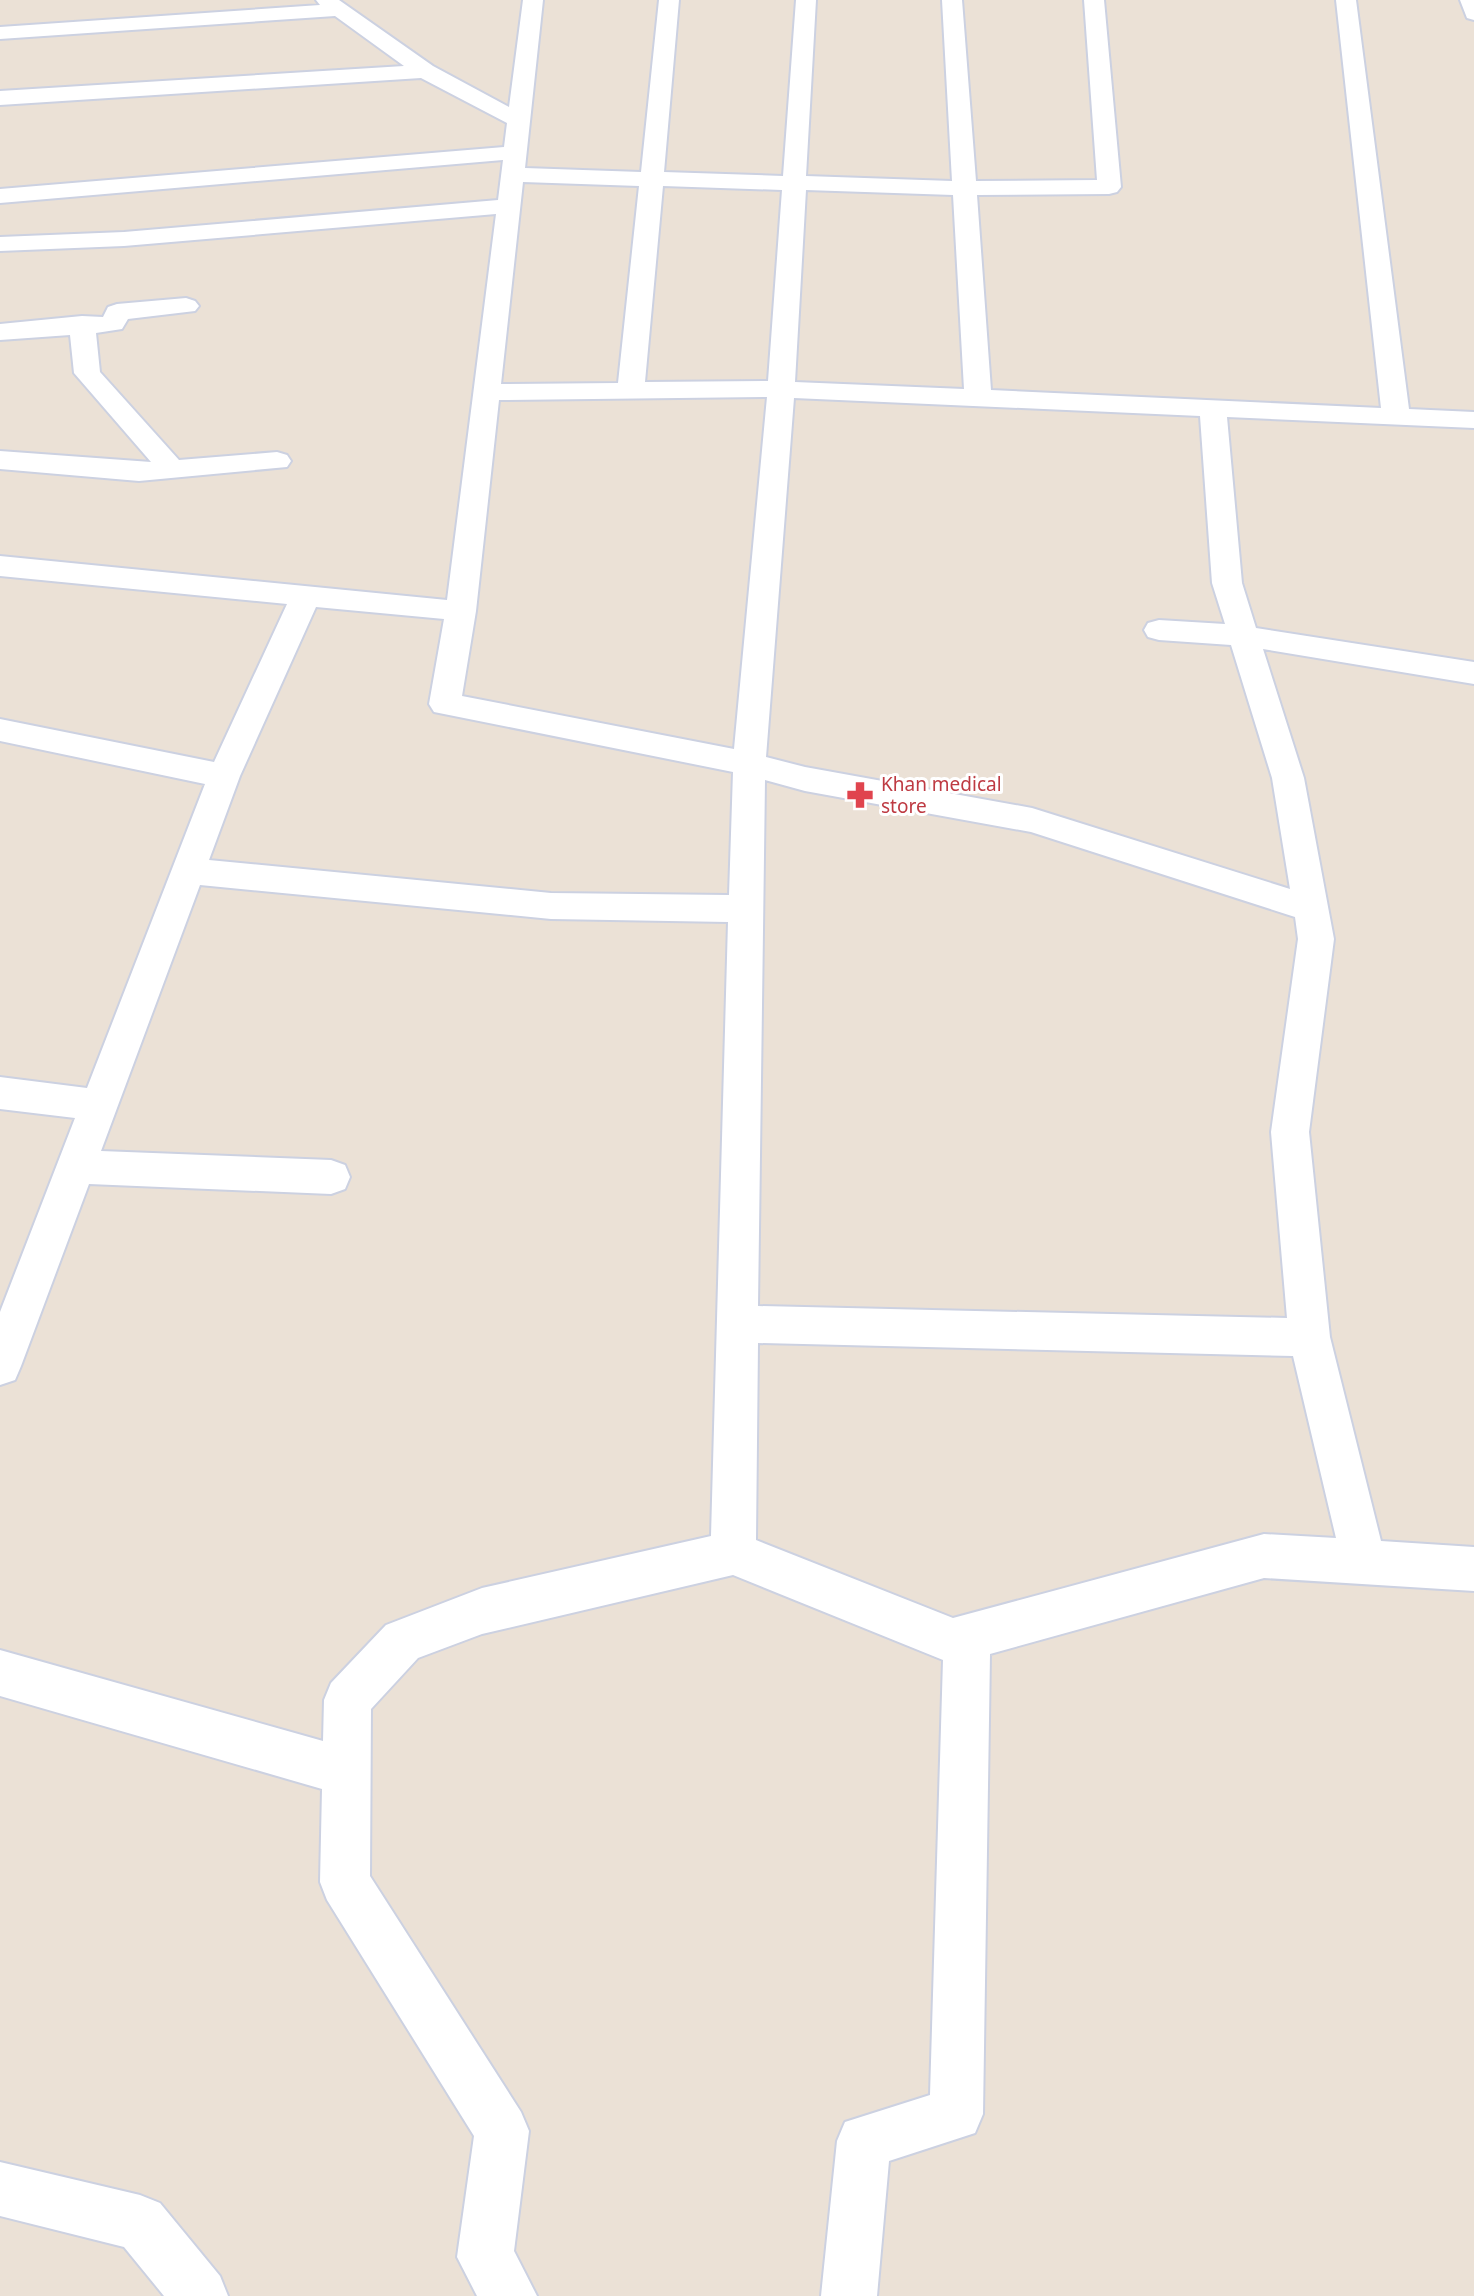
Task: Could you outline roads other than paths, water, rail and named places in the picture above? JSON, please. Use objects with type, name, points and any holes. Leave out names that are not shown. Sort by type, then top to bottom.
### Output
[{"type":"street","points":[[533,0],[461,611],[445,704],[749,764],[805,779],[1032,820],[1311,909]]},
{"type":"street","points":[[631,390],[669,0]]},
{"type":"street","points":[[733,1553],[749,764],[781,389],[806,0]]},
{"type":"street","points":[[952,0],[978,398]]},
{"type":"street","points":[[0,196],[464,155],[515,164],[652,179],[965,188],[1110,187],[1094,0]]},
{"type":"street","points":[[1346,0],[1396,417]]},
{"type":"street","points":[[1470,0],[1474,14]]},
{"type":"street","points":[[0,33],[332,5],[425,71],[518,120]]},
{"type":"street","points":[[0,98],[425,71]]},
{"type":"street","points":[[0,244],[124,239],[509,206]]},
{"type":"street","points":[[0,332],[82,324],[113,324],[117,312],[186,306]]},
{"type":"street","points":[[82,324],[87,373],[172,469]]},
{"type":"street","points":[[487,392],[781,389],[1474,420]]},
{"type":"street","points":[[1213,408],[1227,583],[1288,778],[1316,939],[1290,1132],[1310,1337],[1364,1563]]},
{"type":"street","points":[[0,460],[139,472],[277,461]]},
{"type":"street","points":[[0,566],[461,611]]},
{"type":"street","points":[[0,1366],[224,776],[305,597]]},
{"type":"street","points":[[1159,630],[1244,636],[1474,673]]},
{"type":"street","points":[[0,730],[224,776]]},
{"type":"street","points":[[188,871],[551,906],[747,909]]},
{"type":"street","points":[[0,1093],[99,1105]]},
{"type":"street","points":[[76,1167],[331,1177]]},
{"type":"street","points":[[738,1325],[1310,1337]]},
{"type":"street","points":[[509,2296],[485,2257],[502,2131],[345,1882],[348,1700],[402,1641],[482,1611],[733,1553],[953,1641],[1264,1556],[1474,1569]]},
{"type":"street","points":[[849,2296],[864,2141],[956,2114],[967,1637]]},
{"type":"street","points":[[0,1673],[347,1772]]},
{"type":"street","points":[[0,2189],[140,2223],[200,2296]]},
{"type":"place","name":"Khan medical store","points":[[860,795]]}]
